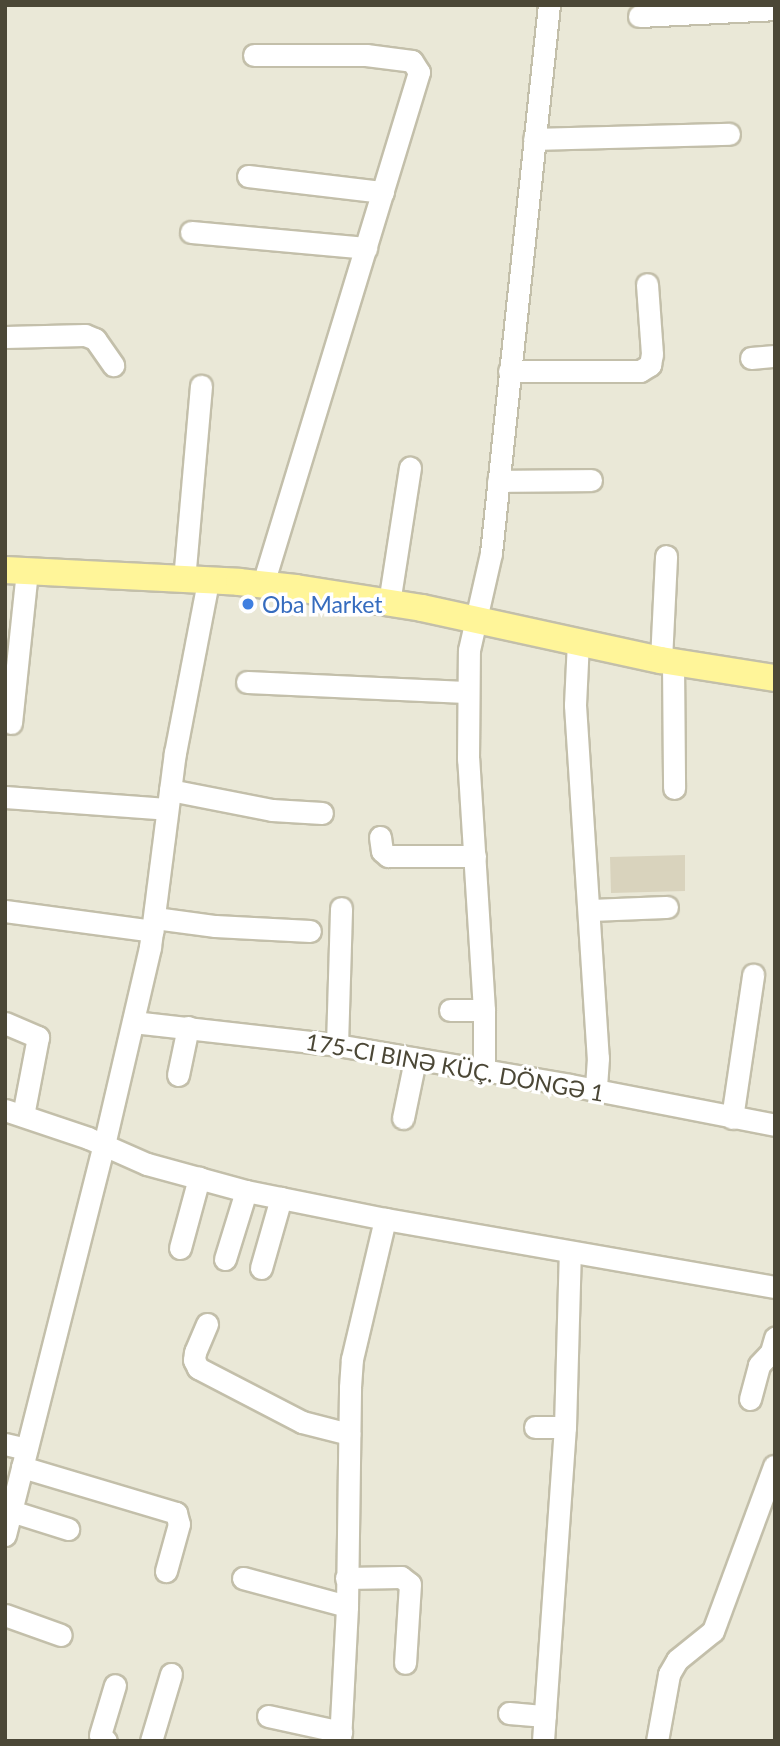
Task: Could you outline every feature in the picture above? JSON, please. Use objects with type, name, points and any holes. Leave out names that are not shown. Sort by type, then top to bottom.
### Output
[{"type":"main road","points":[[16,570],[263,584],[389,603],[667,661],[775,678]]},
{"type":"street","points":[[484,1072],[484,1010],[466,692],[475,619],[491,553],[549,5]]},
{"type":"street","points":[[639,16],[775,9]]},
{"type":"street","points":[[254,55],[366,55],[412,61],[419,72],[263,584]]},
{"type":"street","points":[[534,139],[729,134]]},
{"type":"street","points":[[248,176],[383,192]]},
{"type":"street","points":[[191,232],[366,248]]},
{"type":"street","points":[[509,370],[640,371],[650,365],[652,354],[647,284]]},
{"type":"street","points":[[5,337],[85,335],[95,339],[113,365]]},
{"type":"street","points":[[751,358],[775,356]]},
{"type":"street","points":[[5,1535],[11,1511],[18,1454],[104,1145],[134,1022],[154,924],[196,580],[201,386]]},
{"type":"street","points":[[389,603],[410,468]]},
{"type":"street","points":[[498,481],[591,481]]},
{"type":"street","points":[[666,556],[667,661],[674,788]]},
{"type":"street","points":[[11,723],[16,570]]},
{"type":"street","points":[[578,641],[575,705],[598,1058],[596,1090]]},
{"type":"street","points":[[247,682],[466,692]]},
{"type":"street","points":[[5,797],[168,800],[322,813]]},
{"type":"street","points":[[380,837],[382,851],[388,856],[475,856]]},
{"type":"street","points":[[589,909],[667,907]]},
{"type":"street","points":[[337,1045],[341,908]]},
{"type":"street","points":[[5,911],[154,924],[310,931]]},
{"type":"street","points":[[732,1118],[753,975]]},
{"type":"street","points":[[450,1010],[484,1010]]},
{"type":"street","points":[[134,1022],[337,1045],[596,1090],[775,1125]]},
{"type":"street","points":[[5,1023],[38,1037],[14,1113],[104,1145],[147,1164],[246,1191],[385,1219],[775,1287]]},
{"type":"street","points":[[178,1074],[188,1027]]},
{"type":"street","points":[[403,1118],[415,1060]]},
{"type":"street","points":[[180,1248],[199,1178]]},
{"type":"street","points":[[225,1259],[246,1191]]},
{"type":"street","points":[[261,1269],[281,1198]]},
{"type":"street","points":[[268,1716],[341,1737],[347,1606],[352,1359],[385,1219]]},
{"type":"street","points":[[543,1741],[565,1427],[570,1252]]},
{"type":"street","points":[[206,1324],[195,1352],[194,1360],[198,1368],[302,1422],[349,1434]]},
{"type":"street","points":[[750,1399],[759,1365],[771,1352],[775,1338]]},
{"type":"street","points":[[535,1427],[565,1427]]},
{"type":"street","points":[[18,1454],[176,1513],[178,1524],[166,1571]]},
{"type":"street","points":[[656,1741],[669,1674],[677,1660],[713,1631],[774,1466]]},
{"type":"street","points":[[11,1511],[68,1529]]},
{"type":"street","points":[[346,1578],[401,1577],[410,1584],[405,1663]]},
{"type":"street","points":[[243,1578],[347,1606]]},
{"type":"street","points":[[5,1615],[61,1635]]},
{"type":"street","points":[[151,1741],[171,1674]]},
{"type":"street","points":[[106,1741],[100,1735],[115,1685]]},
{"type":"street","points":[[509,1713],[545,1716]]},
{"type":"shaded area","points":[[5,5],[775,5],[775,1741],[5,1741]]},
{"type":"building","points":[[685,855],[685,891],[611,893],[610,857]]},
{"type":"place","name":"Oba Market","points":[[248,604]]}]
